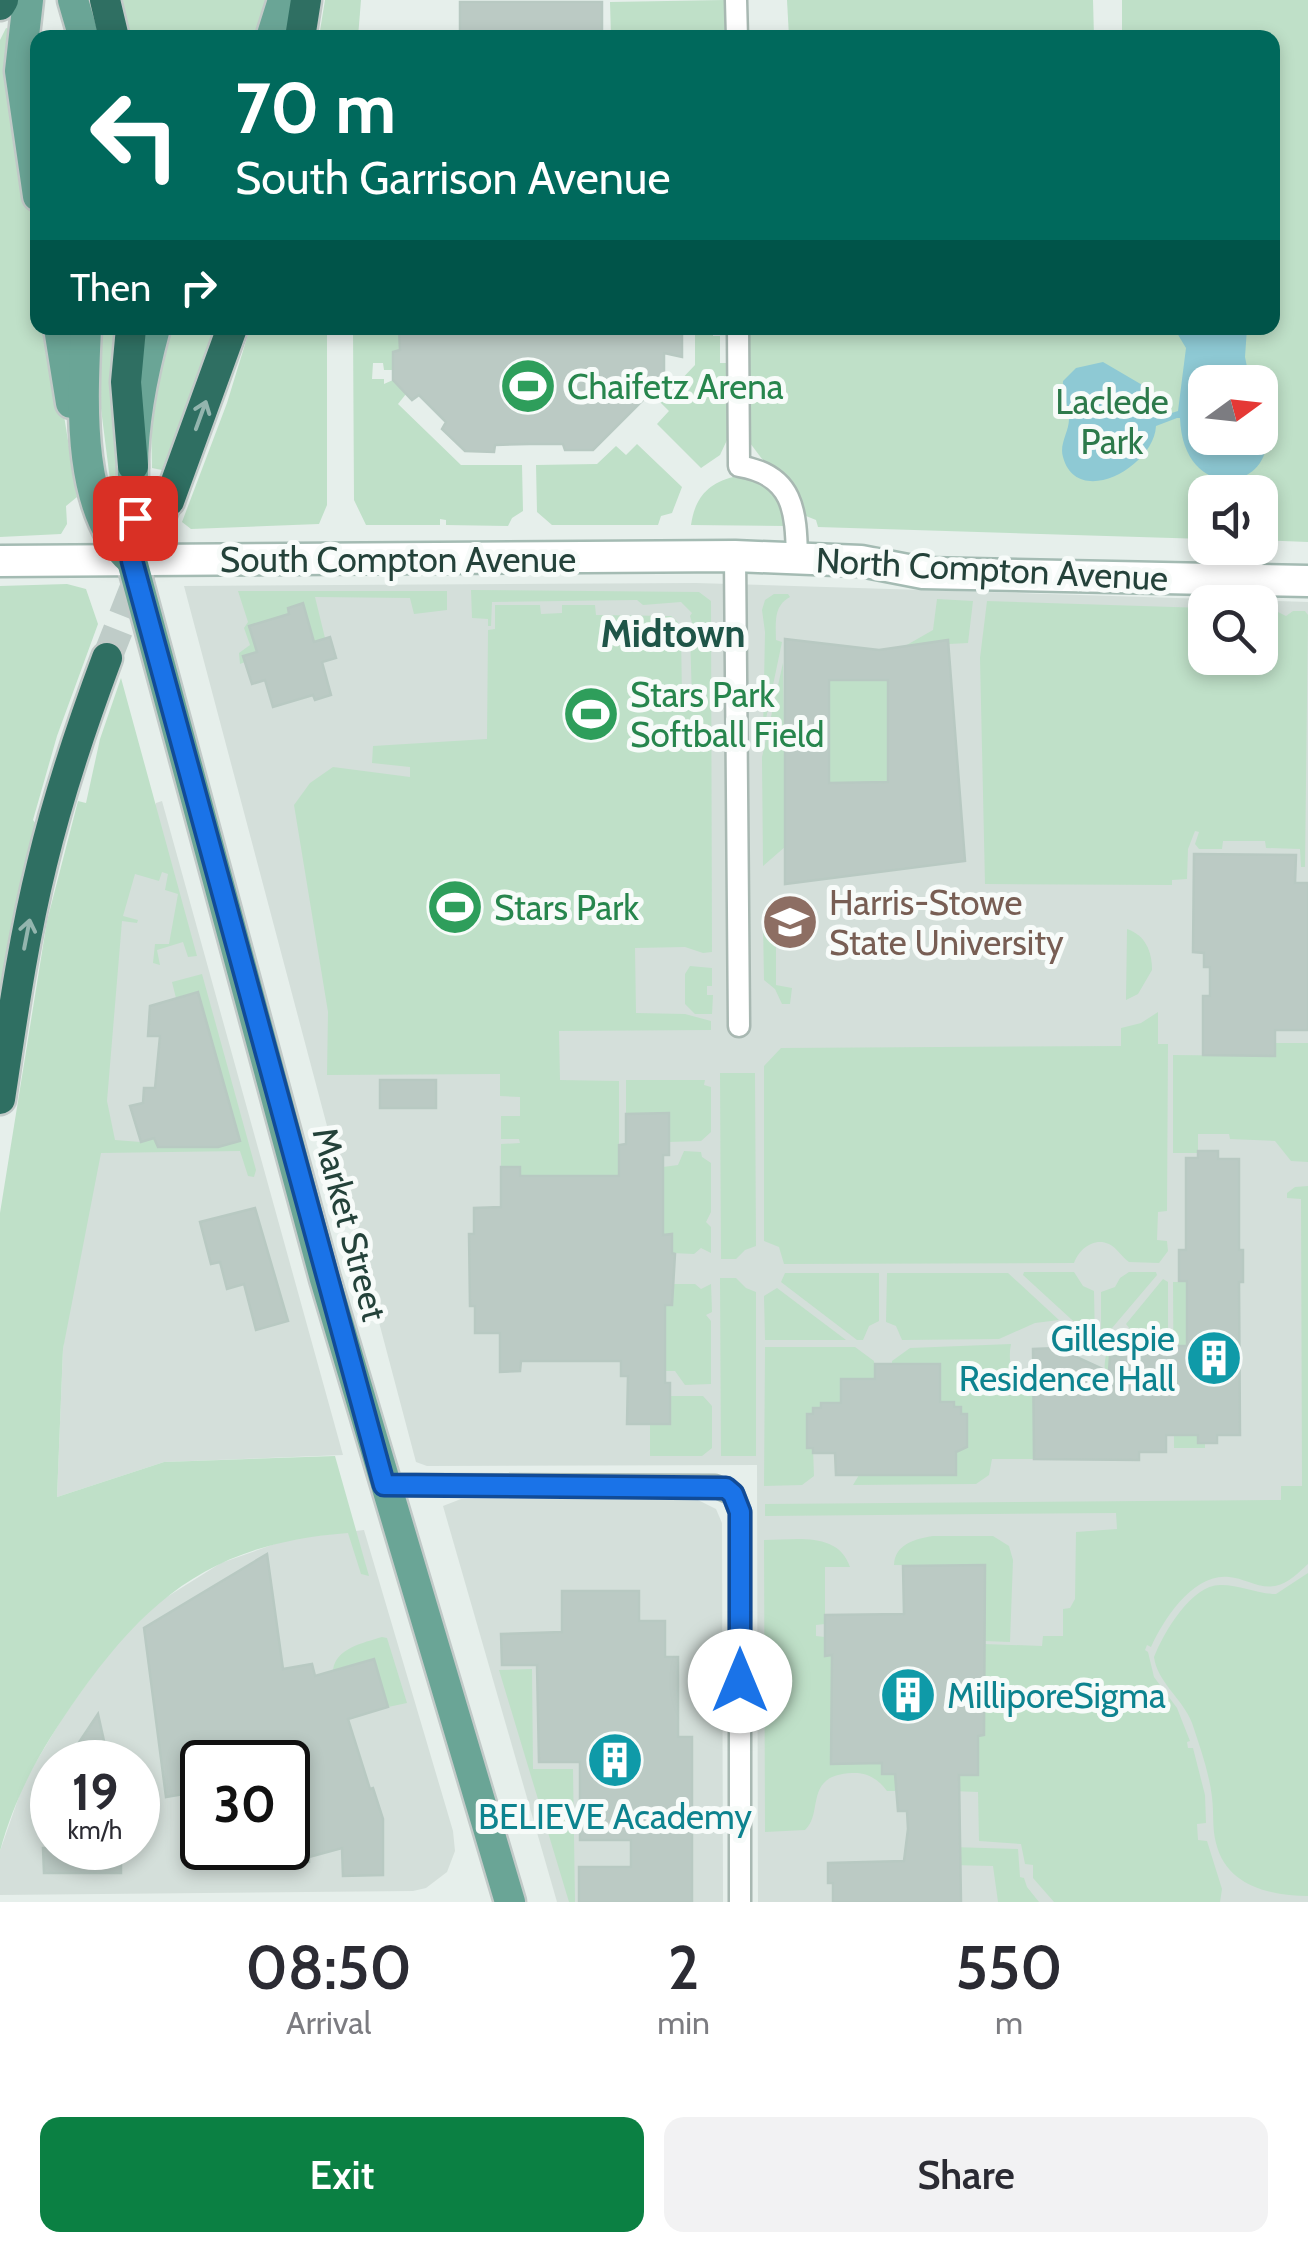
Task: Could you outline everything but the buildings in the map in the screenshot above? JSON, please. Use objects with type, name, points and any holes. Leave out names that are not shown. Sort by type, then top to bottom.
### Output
[{"type":"highway","points":[[105,0],[112,30]]},
{"type":"highway","points":[[301,30],[306,0]]},
{"type":"highway","points":[[130,335],[126,382],[133,466]]},
{"type":"highway","points":[[169,502],[229,335]]},
{"type":"highway","points":[[0,1099],[42,862],[106,658]]},
{"type":"main road","points":[[28,0],[20,70],[30,140]]},
{"type":"main road","points":[[273,30],[283,0]]},
{"type":"main road","points":[[59,335],[88,464]]},
{"type":"main road","name":"Market Street","points":[[86,335],[88,464],[104,526],[119,550],[132,561]]},
{"type":"main road","name":"Market Street","points":[[154,335],[138,410],[132,561],[384,1485],[510,1902]]},
{"type":"main road","name":"North Compton Avenue","points":[[735,556],[862,560],[923,573],[1308,581]]},
{"type":"main road","name":"South Compton Avenue","points":[[0,561],[735,556]]},
{"type":"street","points":[[736,0],[737,30]]},
{"type":"street","points":[[738,335],[739,466],[766,473],[786,492],[795,514],[797,558]]},
{"type":"street","points":[[735,556],[739,1026]]},
{"type":"street","points":[[384,1485],[715,1486],[733,1494],[740,1512],[740,1902]]},
{"type":"shaded area","name":"Harris-Stowe State University","points":[[696,583],[1188,598],[1188,675],[1278,675],[1278,601],[1308,602],[1308,1902],[758,1902],[757,1465],[427,1466],[416,1462],[184,586]]},
{"type":"shaded area","points":[[162,801],[343,1455],[164,1462],[57,1497],[63,1349],[125,888],[148,821],[156,803]]},
{"type":"shaded area","points":[[461,1499],[696,1499],[716,1509],[722,1523],[723,1902],[557,1902],[443,1506]]},
{"type":"shaded area","points":[[364,1530],[453,1831],[455,1851],[447,1872],[426,1888],[413,1891],[0,1895],[0,1851],[30,1772],[30,1870],[160,1870],[160,1740],[49,1740],[108,1654],[136,1622],[154,1605],[221,1563],[289,1539]]},
{"type":"green space","points":[[118,0],[267,0],[261,30],[126,30]]},
{"type":"green space","points":[[325,0],[361,0],[359,30],[320,30]]},
{"type":"green space","points":[[724,0],[725,30],[611,30],[610,2]]},
{"type":"green space","points":[[787,0],[1093,0],[1094,30],[789,30]]},
{"type":"green space","name":"Laclede Park","points":[[1122,0],[1308,0],[1308,542],[1278,541],[1278,475],[1188,475],[1188,538],[818,527],[816,520],[806,516],[802,500],[785,473],[762,459],[750,443],[748,335],[1280,335],[1280,30],[1122,30]]},
{"type":"green space","points":[[6,28],[13,30],[16,110],[30,200],[30,335],[51,335],[77,497],[66,506],[67,524],[61,534],[0,537],[0,40]]},
{"type":"green space","points":[[97,335],[119,335],[114,409],[119,486],[111,488],[96,369]]},
{"type":"green space","points":[[164,335],[213,335],[162,470],[152,468],[151,423]]},
{"type":"green space","points":[[248,335],[327,335],[327,505],[319,524],[191,529],[182,522]]},
{"type":"green space","points":[[353,335],[399,335],[400,350],[393,352],[393,370],[384,370],[383,363],[373,363],[372,379],[384,379],[384,384],[393,380],[406,394],[398,404],[461,465],[522,465],[523,511],[508,526],[446,525],[446,520],[440,519],[440,525],[366,525],[354,500]]},
{"type":"green space","points":[[695,335],[720,336],[720,363],[727,363],[727,440],[720,455],[701,468],[657,424],[669,411],[660,402],[695,365]]},
{"type":"green space","points":[[637,444],[682,487],[672,513],[661,516],[658,525],[552,525],[537,512],[536,465],[597,464],[616,446],[626,455]]},
{"type":"green space","points":[[733,477],[754,481],[769,491],[780,506],[786,526],[691,525],[704,493]]},
{"type":"green space","points":[[67,584],[86,589],[98,624],[57,736],[33,820],[36,824],[0,1000],[0,586]]},
{"type":"green space","points":[[471,590],[699,592],[711,601],[712,952],[685,947],[635,948],[636,1013],[685,1014],[711,1021],[711,1030],[559,1031],[560,1080],[619,1081],[619,1176],[520,1176],[520,1167],[501,1167],[501,1144],[520,1143],[519,1139],[501,1139],[501,1116],[520,1116],[520,1097],[500,1096],[500,1074],[327,1075],[328,1012],[294,805],[310,783],[333,767],[410,777],[410,767],[372,763],[373,746],[487,739],[488,630],[495,629],[495,605],[540,605],[541,614],[562,613],[562,605],[595,605],[596,615],[671,616],[681,632],[682,699],[692,699],[690,634],[695,633],[692,613],[681,602],[492,602],[488,626],[488,619],[472,618]]},
{"type":"green space","points":[[238,591],[447,591],[447,610],[414,614],[410,598],[315,597],[325,638],[314,642],[302,603],[288,608],[289,614],[249,626],[257,652],[244,655],[245,662],[240,664],[239,653],[250,645],[244,628],[248,622]]},
{"type":"green space","points":[[774,594],[790,597],[777,616],[776,640],[782,642],[763,733],[762,610],[765,600]]},
{"type":"green space","points":[[937,599],[973,601],[968,643],[949,644],[948,640],[905,646],[933,630]]},
{"type":"green space","points":[[987,601],[1188,607],[1188,675],[1278,675],[1278,612],[1286,616],[1293,611],[1305,611],[1305,867],[1301,867],[1300,849],[1266,848],[1265,841],[1223,841],[1222,849],[1199,849],[1195,844],[1199,832],[1195,831],[1188,849],[1187,879],[1172,880],[1172,885],[985,884],[980,658]]},
{"type":"green space","points":[[783,663],[786,846],[763,866],[762,757]]},
{"type":"green space","points":[[121,678],[197,956],[188,957],[183,942],[157,950],[160,965],[153,963],[155,944],[169,944],[178,894],[165,890],[168,874],[162,872],[159,881],[135,874],[123,916],[138,920],[122,921],[107,1101],[115,1140],[141,1142],[154,1138],[158,1147],[218,1147],[239,1141],[198,993],[176,998],[172,982],[202,974],[256,1170],[254,1177],[248,1176],[240,1151],[101,1153],[63,1349],[57,1497],[164,1462],[335,1456],[369,1576],[361,1574],[348,1533],[261,1548],[225,1561],[162,1601],[106,1659],[49,1740],[30,1740],[30,1773],[0,1851],[0,1213],[47,921],[78,801],[86,803],[100,739]]},
{"type":"green space","points":[[888,679],[888,782],[829,783],[829,680]]},
{"type":"green space","points":[[763,923],[791,926],[788,932],[776,932],[776,985],[792,988],[790,1004],[782,1004],[775,989],[764,980]]},
{"type":"green space","points":[[1127,929],[1146,945],[1152,970],[1138,994],[1126,1000]]},
{"type":"green space","points":[[690,966],[712,968],[712,986],[707,986],[707,995],[713,995],[712,1014],[695,1014],[685,1004],[685,974]]},
{"type":"green space","points":[[1158,1012],[1158,1044],[1168,1044],[1167,1211],[1158,1212],[1157,1240],[1167,1241],[1168,1251],[1159,1263],[1129,1262],[1112,1246],[1098,1242],[1083,1249],[1074,1263],[784,1264],[779,1247],[764,1241],[764,1066],[781,1048],[1121,1046],[1121,1028],[1141,1023]]},
{"type":"green space","points":[[1275,1043],[1308,1043],[1308,1162],[1291,1161],[1275,1141],[1230,1139],[1229,1134],[1198,1134],[1198,1153],[1173,1153],[1173,1055],[1274,1056]]},
{"type":"green space","points":[[720,1073],[755,1073],[756,1246],[736,1259],[721,1259]]},
{"type":"green space","points":[[626,1080],[705,1080],[704,1085],[711,1087],[711,1132],[701,1141],[669,1142],[668,1113],[626,1114]]},
{"type":"green space","points":[[684,1151],[701,1152],[711,1163],[711,1212],[706,1222],[711,1227],[711,1253],[701,1248],[694,1254],[672,1253],[672,1235],[663,1235],[663,1167],[678,1165]]},
{"type":"green space","points":[[1308,1186],[1308,1564],[1275,1586],[1229,1577],[1203,1582],[1181,1600],[1151,1647],[1147,1645],[1145,1650],[1154,1677],[1177,1708],[1190,1741],[1188,1748],[1193,1748],[1205,1795],[1206,1823],[1197,1824],[1198,1840],[1207,1841],[1222,1889],[1220,1902],[1054,1902],[1033,1878],[1033,1865],[1025,1864],[1021,1844],[979,1841],[978,1792],[951,1791],[951,1775],[978,1774],[978,1736],[984,1734],[984,1644],[1042,1646],[1043,1636],[1063,1636],[1063,1609],[1070,1608],[1075,1599],[1076,1532],[1117,1529],[1116,1513],[765,1516],[765,1504],[1281,1500],[1281,1486],[1302,1486],[1301,1199],[1287,1198],[1287,1193],[1295,1187]]},
{"type":"green space","points":[[1074,1272],[1083,1286],[1094,1291],[1095,1341],[1023,1275]]},
{"type":"green space","points":[[1129,1272],[1157,1275],[1101,1341],[1101,1292],[1115,1287]]},
{"type":"green space","points":[[785,1273],[879,1273],[879,1321],[869,1326],[863,1340],[857,1340],[781,1282]]},
{"type":"green space","points":[[887,1273],[1008,1273],[1059,1320],[1035,1323],[999,1339],[902,1340],[896,1326],[886,1322]]},
{"type":"green space","points":[[720,1278],[736,1278],[756,1292],[756,1456],[721,1456]]},
{"type":"green space","points":[[1163,1279],[1168,1282],[1168,1374],[1164,1346],[1140,1346],[1120,1350],[1121,1356],[1110,1357],[1109,1378],[1105,1378],[1110,1345],[1117,1335],[1122,1337],[1130,1329],[1126,1324]]},
{"type":"green space","points":[[1173,1282],[1186,1282],[1187,1436],[1197,1436],[1197,1444],[1205,1444],[1205,1448],[1174,1448]]},
{"type":"green space","points":[[672,1284],[695,1284],[701,1289],[711,1284],[712,1312],[706,1315],[711,1321],[711,1384],[685,1385],[675,1371],[665,1371],[665,1305],[672,1304]]},
{"type":"green space","points":[[777,1288],[846,1340],[765,1340],[764,1296]]},
{"type":"green space","points":[[1011,1344],[1013,1372],[1033,1392],[1034,1459],[992,1459],[989,1475],[976,1484],[853,1485],[859,1475],[955,1475],[956,1452],[967,1447],[967,1414],[961,1414],[961,1407],[954,1407],[953,1402],[940,1402],[940,1364],[892,1361],[910,1348]]},
{"type":"green space","points":[[765,1347],[855,1347],[874,1361],[875,1379],[842,1379],[841,1403],[821,1403],[821,1408],[813,1408],[813,1414],[807,1415],[807,1447],[813,1448],[814,1476],[802,1485],[764,1486]]},
{"type":"green space","points":[[670,1396],[703,1396],[712,1406],[712,1448],[702,1456],[650,1456],[650,1424],[670,1423]]},
{"type":"green space","points":[[933,1536],[993,1536],[1009,1546],[1013,1560],[1010,1642],[984,1641],[984,1566],[894,1565],[902,1547]]},
{"type":"green space","points":[[764,1540],[814,1540],[836,1548],[844,1556],[850,1567],[825,1567],[825,1624],[816,1625],[816,1636],[825,1637],[825,1655],[832,1655],[831,1763],[882,1763],[882,1774],[895,1774],[895,1791],[887,1791],[863,1774],[837,1775],[827,1780],[805,1830],[765,1832]]},
{"type":"green space","points":[[1308,1573],[1308,1896],[1279,1894],[1252,1886],[1221,1858],[1209,1778],[1192,1723],[1160,1674],[1154,1657],[1172,1623],[1200,1592],[1221,1585],[1276,1594]]},
{"type":"green space","points":[[387,1638],[407,1703],[388,1707],[373,1659],[333,1670],[345,1651]]},
{"type":"green space","points":[[532,1669],[533,1769],[573,1769],[575,1902],[569,1902],[499,1670]]},
{"type":"green space","points":[[951,1847],[1018,1849],[1020,1877],[1039,1902],[998,1902],[993,1866],[951,1865]]},
{"type":"water","points":[[1178,335],[1247,335],[1247,365],[1188,365],[1188,451],[1177,418],[1156,426],[1143,455],[1114,476],[1083,480],[1071,472],[1063,457],[1069,419],[1063,381],[1076,368],[1103,362],[1144,386],[1156,418],[1178,411],[1186,348]]},
{"type":"water","points":[[1191,455],[1264,455],[1251,472],[1244,475],[1211,475],[1199,468]]},
{"type":"tunnel","points":[[107,658],[169,501]]},
{"type":"place","name":"Chaifetz Arena","points":[[528,386]]},
{"type":"place","name":"Stars Park Softball Field","points":[[591,714]]},
{"type":"place","name":"Stars Park","points":[[455,907]]},
{"type":"place","name":"Harris-Stowe State University","points":[[790,922]]},
{"type":"place","name":"Gillespie Residence Hall","points":[[1214,1358]]},
{"type":"place","name":"MilliporeSigma","points":[[908,1695]]},
{"type":"place","name":"BELIEVE Academy","points":[[615,1760]]},
{"type":"district","name":"Midtown","points":[[673,633]]},
{"type":"route","points":[[135,518],[132,561],[384,1485],[726,1488],[733,1494],[740,1512],[740,1681]]}]
